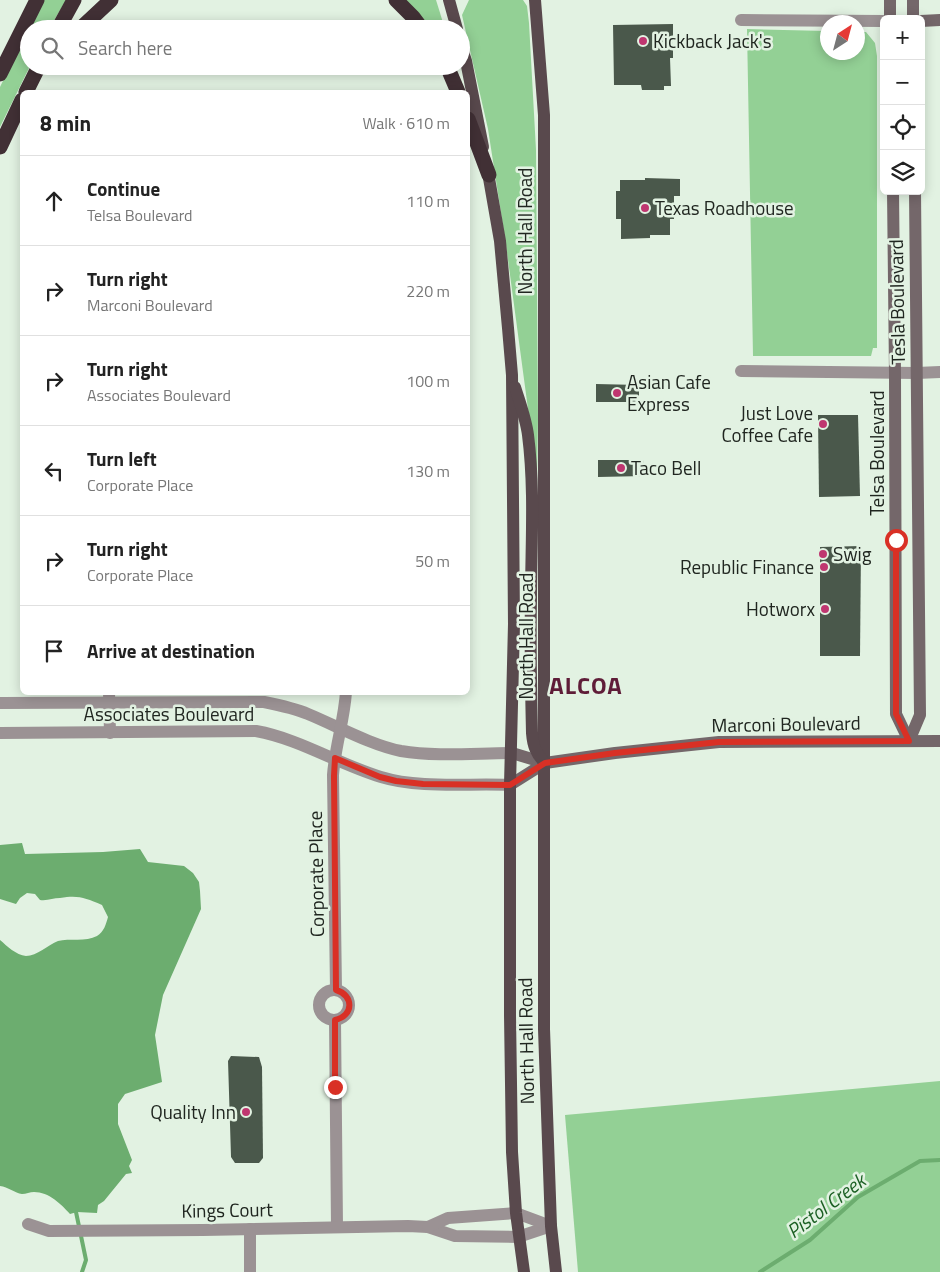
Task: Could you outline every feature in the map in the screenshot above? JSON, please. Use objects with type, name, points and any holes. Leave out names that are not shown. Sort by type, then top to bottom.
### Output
[{"type":"highway","points":[[27,20],[37,0]]},
{"type":"highway","points":[[63,20],[74,0]]},
{"type":"highway","points":[[90,20],[111,0]]},
{"type":"highway","points":[[396,0],[415,20]]},
{"type":"highway","points":[[0,74],[20,34]]},
{"type":"highway","points":[[29,88],[35,75]]},
{"type":"highway","points":[[29,88],[39,75]]},
{"type":"highway","points":[[451,75],[457,90]]},
{"type":"highway","points":[[0,147],[20,104]]},
{"type":"highway","points":[[470,124],[489,175]]},
{"type":"main road","points":[[448,0],[454,20]]},
{"type":"main road","name":"North Hall Road","points":[[535,0],[544,115],[544,1029],[551,1226],[556,1272]]},
{"type":"main road","points":[[890,0],[890,15]]},
{"type":"main road","points":[[913,0],[913,15]]},
{"type":"main road","points":[[925,21],[940,20]]},
{"type":"main road","name":"North Hall Road","points":[[468,75],[489,175],[500,241],[512,375],[514,624],[510,785],[510,1015],[512,1152],[518,1237],[524,1272]]},
{"type":"main road","name":"Telsa Boulevard","points":[[893,195],[896,714],[909,741]]},
{"type":"main road","name":"Tesla Boulevard","points":[[909,741],[920,715],[915,195]]},
{"type":"main road","points":[[512,375],[528,435],[532,476],[530,601],[532,733],[537,756],[545,763]]},
{"type":"main road","name":"Marconi Boulevard","points":[[510,785],[545,763],[615,753],[719,742],[940,741]]},
{"type":"main road","name":"Marconi Boulevard","points":[[512,752],[545,763]]},
{"type":"street","points":[[741,20],[880,21]]},
{"type":"street","points":[[741,371],[940,372]]},
{"type":"street","name":"Corporate Place","points":[[336,990],[334,776],[335,758],[346,695]]},
{"type":"street","points":[[109,697],[110,733]]},
{"type":"street","name":"Associates Boulevard","points":[[0,703],[109,697],[264,702],[306,713],[377,744],[400,751],[431,754],[512,752]]},
{"type":"street","name":"Associates Boulevard","points":[[0,733],[256,730],[289,739],[380,777],[396,781],[423,784],[510,785]]},
{"type":"street","points":[[336,990],[345,994],[350,1004],[347,1013],[340,1019],[335,1020],[326,1018],[319,1006],[320,1000],[326,992],[336,990]]},
{"type":"street","points":[[335,1020],[337,1227]]},
{"type":"street","name":"Kings Court","points":[[428,1227],[448,1218],[516,1213],[551,1226]]},
{"type":"street","name":"Kings Court","points":[[28,1224],[49,1231],[428,1227],[455,1236],[518,1237],[551,1226]]},
{"type":"street","points":[[250,1229],[250,1272]]},
{"type":"shaded area","points":[[42,0],[66,0],[54,20],[32,20]]},
{"type":"shaded area","points":[[404,0],[436,0],[442,20],[421,20]]},
{"type":"shaded area","points":[[469,0],[523,0],[527,6],[536,150],[537,476],[506,245],[488,129],[470,50],[470,20],[463,20],[462,15]]},
{"type":"shaded area","points":[[747,29],[820,31],[820,60],[865,60],[866,32],[875,43],[877,56],[877,348],[873,348],[871,356],[753,356]]},
{"type":"shaded area","points":[[20,46],[20,75],[26,75],[0,127],[0,87]]},
{"type":"shaded area","points":[[22,843],[25,854],[140,849],[148,862],[184,866],[193,873],[199,882],[201,909],[163,995],[155,1035],[162,1082],[125,1094],[118,1104],[118,1124],[132,1160],[129,1166],[132,1173],[126,1174],[104,1201],[98,1205],[97,1213],[77,1212],[70,1214],[59,1203],[45,1194],[34,1192],[22,1194],[0,1186],[0,940],[19,954],[30,956],[58,941],[88,939],[97,936],[103,930],[108,917],[102,905],[82,898],[40,900],[35,894],[27,893],[16,904],[0,899],[0,845]]},
{"type":"shaded area","points":[[940,1081],[940,1272],[578,1272],[565,1115]]},
{"type":"building","name":"Kickback Jack's","points":[[673,24],[673,58],[670,58],[671,86],[664,86],[664,90],[642,90],[641,85],[614,85],[613,25]]},
{"type":"building","name":"Texas Roadhouse","points":[[645,178],[680,179],[680,196],[674,196],[674,219],[670,219],[670,235],[650,235],[650,238],[621,239],[621,219],[616,219],[616,191],[620,191],[620,180],[645,180]]},
{"type":"building","name":"Asian Cafe Express","points":[[596,384],[639,385],[639,402],[596,402]]},
{"type":"building","points":[[818,415],[858,415],[860,496],[819,497]]},
{"type":"building","name":"Taco Bell","points":[[598,460],[643,460],[644,476],[598,477]]},
{"type":"building","points":[[861,546],[860,656],[820,656],[820,547]]},
{"type":"building","name":"Quality Inn","points":[[231,1056],[259,1057],[262,1067],[263,1158],[259,1163],[235,1163],[231,1157],[228,1061]]},
{"type":"waterway","name":"Pistol Creek","points":[[760,1272],[810,1240],[858,1197],[920,1161],[940,1160]]},
{"type":"waterway","points":[[76,1212],[86,1260],[82,1272]]},
{"type":"place","name":"Kickback Jack's","points":[[643,41]]},
{"type":"place","name":"Texas Roadhouse","points":[[645,208]]},
{"type":"place","name":"Asian Cafe Express","points":[[617,393]]},
{"type":"place","name":"Just Love Coffee Cafe","points":[[823,424]]},
{"type":"place","name":"Taco Bell","points":[[621,468]]},
{"type":"place","name":"Swig","points":[[823,554]]},
{"type":"place","name":"Republic Finance","points":[[824,567]]},
{"type":"place","name":"Hotworx","points":[[825,609]]},
{"type":"place","name":"Quality Inn","points":[[246,1112]]},
{"type":"district","name":"ALCOA","points":[[586,686]]},
{"type":"route","points":[[335,1087],[335,1020],[344,1017],[350,1004],[345,994],[336,990],[335,758],[380,777],[396,781],[423,784],[510,785],[545,763],[615,753],[719,742],[909,741],[896,714],[896,540]]}]
